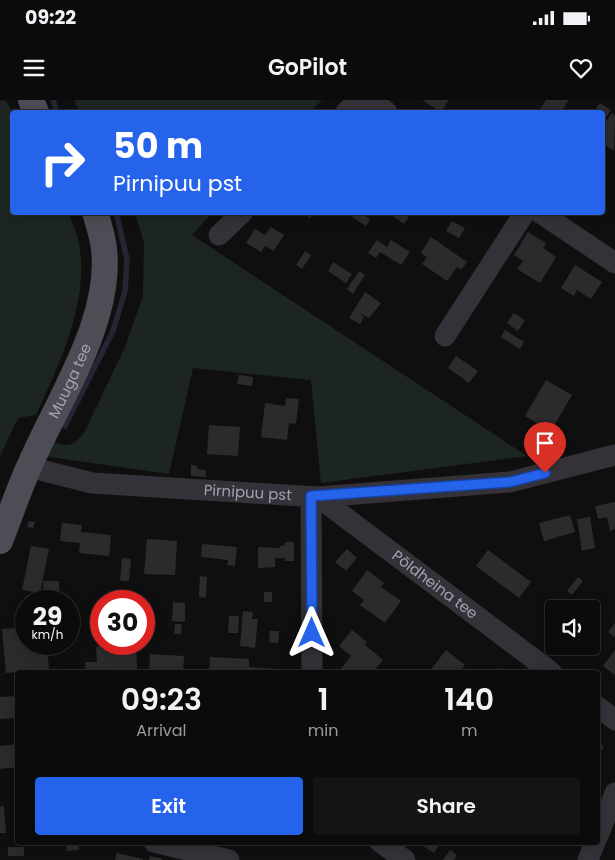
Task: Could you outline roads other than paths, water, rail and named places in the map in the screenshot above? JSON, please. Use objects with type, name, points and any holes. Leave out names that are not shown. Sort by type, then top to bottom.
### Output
[{"type":"main road","name":"Muuga tee","points":[[0,541],[29,467],[87,344],[99,308],[103,286],[103,242],[96,215]]},
{"type":"street","points":[[348,110],[360,100]]},
{"type":"street","points":[[369,100],[385,110]]},
{"type":"street","points":[[220,235],[240,215]]},
{"type":"street","points":[[445,336],[523,215]]},
{"type":"street","points":[[543,215],[615,263]]},
{"type":"street","name":"Pirnipuu pst","points":[[29,467],[92,482],[314,497],[510,482],[615,455]]},
{"type":"street","points":[[312,670],[314,497]]},
{"type":"street","name":"Põldheina tee","points":[[314,497],[549,670]]},
{"type":"street","points":[[600,709],[615,720]]},
{"type":"street","points":[[600,831],[615,793]]},
{"type":"street","points":[[166,845],[229,860]]},
{"type":"street","points":[[384,845],[405,860]]},
{"type":"street","points":[[588,860],[594,845]]},
{"type":"waterway","points":[[53,100],[56,110]]},
{"type":"waterway","points":[[65,426],[113,331],[125,291],[127,259],[117,215]]}]
